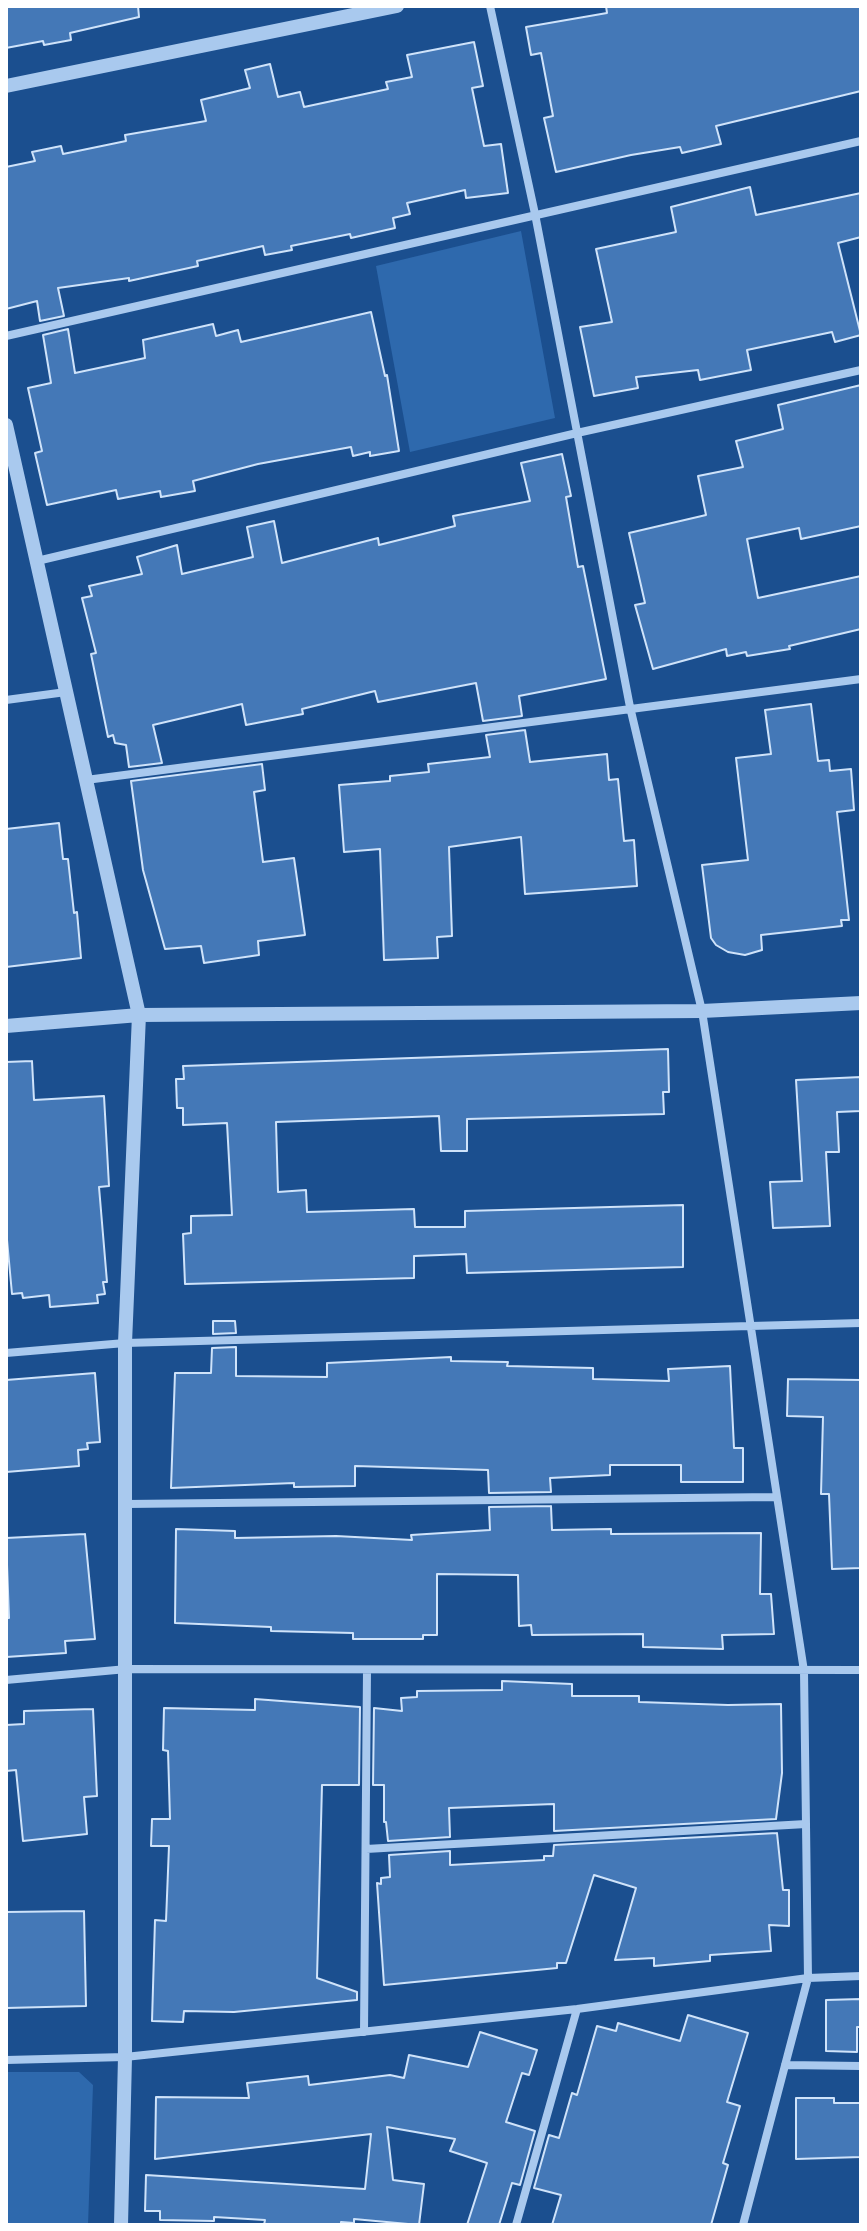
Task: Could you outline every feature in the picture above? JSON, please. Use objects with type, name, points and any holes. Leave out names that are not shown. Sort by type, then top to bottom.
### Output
[{"type":"street","points":[[6,86],[397,6]]},
{"type":"street","points":[[490,6],[535,214],[630,707],[702,1011],[804,1671],[808,1978],[743,2225]]},
{"type":"street","points":[[6,336],[861,141]]},
{"type":"street","points":[[37,561],[577,433],[861,370]]},
{"type":"street","points":[[6,425],[139,1015],[125,1343],[127,1669],[121,2225]]},
{"type":"street","points":[[86,780],[861,679]]},
{"type":"street","points":[[6,700],[66,692]]},
{"type":"street","points":[[6,1026],[139,1015],[702,1011],[861,1003]]},
{"type":"street","points":[[6,1353],[125,1343],[861,1323]]},
{"type":"street","points":[[126,1504],[776,1497]]},
{"type":"street","points":[[6,1680],[127,1669],[861,1670]]},
{"type":"street","points":[[364,2032],[367,1670]]},
{"type":"street","points":[[366,1849],[806,1824]]},
{"type":"street","points":[[6,2060],[125,2057],[577,2009],[808,1978],[861,1976]]},
{"type":"street","points":[[516,2225],[577,2009]]},
{"type":"street","points":[[785,2065],[861,2066]]},
{"type":"shaded area","points":[[521,231],[555,418],[410,452],[376,266]]},
{"type":"shaded area","points":[[6,2072],[79,2072],[93,2085],[88,2225],[6,2225]]},
{"type":"building","points":[[6,6],[138,6],[139,17],[70,33],[71,40],[44,45],[43,41],[6,48]]},
{"type":"building","points":[[606,6],[861,6],[861,91],[716,126],[721,144],[682,153],[680,147],[631,155],[556,172],[544,118],[553,116],[541,53],[531,55],[526,27],[607,13]]},
{"type":"building","points":[[474,42],[483,86],[472,88],[484,146],[501,144],[508,193],[466,198],[465,190],[407,203],[410,214],[393,218],[395,228],[291,246],[292,250],[265,255],[263,246],[197,261],[198,266],[129,281],[129,278],[58,288],[64,316],[40,321],[37,301],[6,309],[6,167],[35,161],[32,152],[61,146],[63,154],[126,141],[125,135],[206,121],[201,100],[250,88],[245,70],[270,64],[278,97],[300,92],[304,107],[388,89],[386,82],[412,77],[407,55]]},
{"type":"building","points":[[750,187],[756,215],[861,193],[861,237],[838,243],[861,335],[835,342],[832,332],[747,350],[751,370],[700,380],[698,370],[636,377],[638,388],[594,396],[580,327],[612,322],[596,249],[676,232],[671,207]]},
{"type":"building","points":[[371,312],[387,375],[399,451],[353,456],[351,447],[258,464],[193,481],[195,491],[161,497],[160,491],[118,499],[116,490],[47,505],[35,453],[42,451],[28,388],[51,383],[43,335],[68,329],[75,373],[145,358],[143,340],[213,324],[216,336],[238,330],[241,342]]},
{"type":"building","points":[[861,385],[861,526],[801,539],[799,528],[747,539],[758,598],[861,576],[861,629],[789,646],[790,649],[727,656],[726,649],[653,669],[635,605],[645,603],[629,533],[706,515],[698,476],[743,467],[736,441],[783,429],[778,405]]},
{"type":"building","points":[[562,454],[571,496],[566,497],[578,567],[583,566],[606,679],[519,696],[522,716],[483,721],[476,683],[378,702],[375,691],[302,709],[303,714],[246,725],[242,704],[153,725],[162,763],[129,767],[126,745],[115,743],[113,735],[108,737],[91,654],[96,653],[82,598],[92,596],[89,586],[142,574],[137,557],[177,545],[182,574],[253,557],[247,527],[274,521],[282,563],[378,538],[379,545],[455,526],[453,516],[530,501],[521,463]]},
{"type":"building","points":[[811,704],[818,761],[829,760],[830,771],[851,769],[854,810],[837,812],[849,920],[841,920],[842,926],[761,935],[762,950],[745,955],[728,952],[711,938],[702,865],[748,860],[736,758],[771,754],[765,710]]},
{"type":"building","points":[[525,730],[530,762],[607,754],[609,780],[618,779],[624,841],[634,840],[637,886],[525,894],[521,837],[449,847],[452,936],[437,937],[438,958],[384,960],[380,849],[344,852],[339,785],[390,781],[390,776],[429,772],[428,764],[490,757],[486,735]]},
{"type":"building","points":[[262,764],[265,790],[254,792],[263,862],[294,858],[305,935],[258,941],[259,955],[204,963],[201,946],[165,949],[143,870],[131,781]]},
{"type":"building","points":[[59,823],[63,859],[68,859],[74,913],[77,912],[81,958],[6,967],[6,829]]},
{"type":"building","points":[[668,1049],[669,1092],[663,1092],[664,1114],[467,1119],[467,1151],[441,1151],[439,1116],[276,1122],[278,1192],[306,1190],[307,1212],[414,1209],[415,1227],[465,1227],[465,1211],[683,1205],[683,1267],[467,1273],[466,1254],[414,1256],[414,1278],[185,1284],[183,1234],[191,1233],[191,1216],[232,1215],[227,1123],[183,1125],[183,1108],[177,1108],[176,1079],[184,1079],[183,1066]]},
{"type":"building","points":[[32,1061],[34,1100],[104,1096],[109,1186],[99,1187],[107,1282],[103,1282],[105,1294],[97,1295],[98,1303],[50,1307],[49,1295],[23,1298],[22,1293],[12,1294],[6,1229],[6,1062]]},
{"type":"building","points":[[861,1077],[861,1111],[837,1112],[839,1152],[826,1152],[830,1226],[773,1228],[770,1182],[802,1181],[796,1080]]},
{"type":"building","points":[[213,1321],[235,1321],[236,1333],[213,1334]]},
{"type":"building","points":[[236,1347],[236,1376],[327,1377],[327,1363],[451,1357],[451,1361],[508,1362],[507,1366],[593,1368],[593,1379],[669,1381],[668,1369],[730,1366],[734,1448],[743,1448],[743,1482],[681,1482],[681,1465],[610,1465],[610,1475],[550,1478],[551,1492],[489,1493],[488,1470],[355,1466],[355,1486],[294,1487],[294,1483],[171,1488],[175,1373],[211,1373],[212,1348]]},
{"type":"building","points":[[95,1373],[100,1442],[87,1443],[88,1449],[78,1450],[79,1466],[6,1472],[6,1380]]},
{"type":"building","points":[[788,1379],[861,1380],[861,1568],[832,1569],[829,1494],[821,1494],[823,1417],[787,1416]]},
{"type":"building","points":[[551,1506],[552,1530],[611,1529],[611,1534],[761,1533],[760,1594],[771,1594],[774,1634],[722,1635],[723,1649],[643,1647],[643,1634],[532,1635],[531,1625],[519,1626],[518,1575],[437,1574],[437,1635],[423,1635],[423,1639],[353,1639],[353,1633],[271,1631],[271,1627],[175,1623],[176,1529],[235,1531],[235,1538],[336,1536],[412,1540],[411,1535],[490,1530],[489,1507]]},
{"type":"building","points":[[85,1534],[95,1639],[65,1641],[66,1653],[6,1657],[6,1618],[9,1618],[6,1538]]},
{"type":"building","points":[[502,1681],[572,1684],[572,1696],[639,1696],[639,1702],[781,1704],[782,1773],[776,1819],[554,1831],[554,1804],[449,1808],[450,1837],[388,1841],[384,1822],[384,1785],[373,1785],[374,1708],[402,1711],[401,1698],[417,1697],[417,1691],[502,1690]]},
{"type":"building","points":[[255,1699],[360,1707],[359,1785],[322,1785],[317,1978],[357,1992],[357,2000],[234,2012],[184,2011],[183,2022],[152,2021],[155,1920],[166,1921],[169,1846],[151,1846],[152,1819],[170,1819],[168,1751],[163,1750],[164,1708],[255,1710]]},
{"type":"building","points":[[93,1709],[97,1796],[84,1797],[87,1834],[23,1841],[16,1770],[6,1771],[6,1725],[24,1724],[24,1711]]},
{"type":"building","points":[[777,1833],[783,1890],[789,1890],[789,1926],[769,1925],[771,1951],[710,1955],[710,1961],[654,1966],[654,1958],[615,1960],[636,1888],[594,1875],[566,1963],[557,1963],[557,1968],[384,1985],[377,1883],[381,1884],[381,1878],[390,1877],[389,1855],[450,1851],[450,1865],[544,1860],[544,1856],[553,1856],[554,1845]]},
{"type":"building","points":[[84,1911],[86,2006],[6,2008],[6,1912]]},
{"type":"building","points":[[861,1999],[857,2052],[826,2051],[826,2000]]},
{"type":"building","points":[[688,2015],[748,2033],[727,2102],[740,2106],[723,2163],[728,2165],[711,2225],[552,2225],[561,2195],[534,2188],[549,2135],[559,2138],[572,2093],[577,2095],[597,2026],[616,2031],[618,2023],[680,2041]]},
{"type":"building","points":[[480,2032],[537,2050],[529,2075],[522,2073],[506,2122],[535,2131],[520,2185],[512,2183],[499,2225],[467,2225],[487,2163],[450,2151],[455,2139],[387,2127],[393,2180],[424,2184],[419,2225],[354,2219],[354,2223],[341,2222],[341,2225],[264,2225],[265,2220],[214,2217],[214,2221],[160,2220],[160,2211],[145,2211],[146,2175],[365,2189],[371,2134],[155,2159],[156,2097],[249,2098],[247,2083],[308,2076],[309,2085],[390,2075],[404,2078],[409,2055],[468,2067]]},
{"type":"building","points":[[796,2098],[834,2098],[834,2103],[861,2103],[861,2157],[796,2159]]}]
